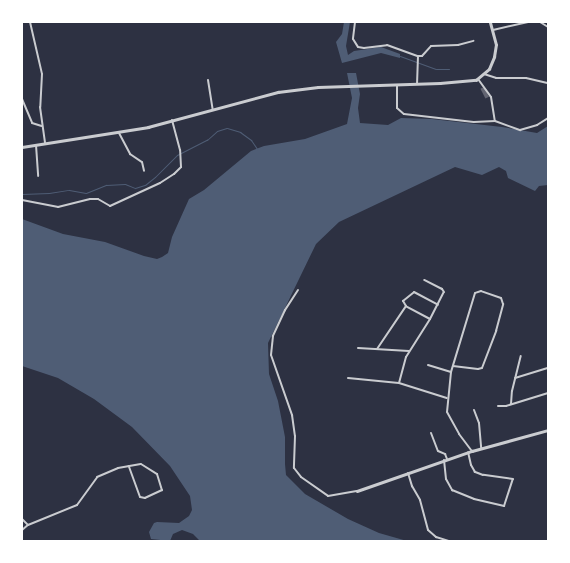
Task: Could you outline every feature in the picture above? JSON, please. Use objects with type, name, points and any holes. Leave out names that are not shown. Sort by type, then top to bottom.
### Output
[{"type":"street","points":[[30,22],[42,74],[40,107],[45,143]]},
{"type":"street","points":[[354,22],[353,39],[360,48],[388,45],[418,56],[422,56],[431,46],[458,45],[473,41]]},
{"type":"street","points":[[22,147],[119,132],[212,110],[278,92],[318,87],[465,82],[478,79],[492,65],[495,51],[493,30],[490,22]]},
{"type":"street","points":[[493,30],[518,23],[528,22]]},
{"type":"street","points":[[540,22],[548,27]]},
{"type":"street","points":[[417,84],[418,56]]},
{"type":"street","points":[[484,74],[496,78],[526,78],[548,83]]},
{"type":"street","points":[[478,79],[491,97],[494,121]]},
{"type":"street","points":[[208,80],[212,110]]},
{"type":"street","points":[[397,85],[397,108],[404,114],[474,122],[494,121],[522,130],[537,125],[548,118]]},
{"type":"street","points":[[22,99],[32,123],[42,126]]},
{"type":"street","points":[[22,200],[58,207],[90,199],[98,199],[110,206],[160,184],[181,167],[180,150],[172,120]]},
{"type":"street","points":[[119,132],[130,154],[142,162],[144,171]]},
{"type":"street","points":[[36,145],[38,176]]},
{"type":"street","points":[[399,383],[409,351],[438,305],[443,290],[424,280]]},
{"type":"street","points":[[298,290],[285,310],[273,336],[271,354],[292,415],[295,436],[294,468],[301,477],[328,496],[357,491],[468,452],[548,430]]},
{"type":"street","points":[[454,366],[478,369],[482,368],[496,331],[503,304],[501,298],[481,291],[475,293],[451,372],[447,398],[448,415],[459,434],[472,451]]},
{"type":"street","points":[[430,319],[406,306],[403,301],[414,292],[438,305]]},
{"type":"street","points":[[377,349],[406,306]]},
{"type":"street","points":[[358,348],[409,351]]},
{"type":"street","points":[[512,404],[511,396],[520,356]]},
{"type":"street","points":[[428,365],[451,372]]},
{"type":"street","points":[[515,378],[548,368]]},
{"type":"street","points":[[348,378],[399,383],[447,398]]},
{"type":"street","points":[[498,406],[505,407],[548,393]]},
{"type":"street","points":[[474,410],[479,422],[481,448]]},
{"type":"street","points":[[431,433],[438,451],[444,454],[446,479],[450,488],[474,499],[504,506],[513,480],[483,475],[476,472],[472,468],[468,452]]},
{"type":"street","points":[[22,530],[28,525],[77,505],[97,477],[118,468],[141,464],[157,474],[162,490],[145,498],[140,497],[129,466]]},
{"type":"street","points":[[408,472],[413,489],[420,500],[428,530],[436,536],[449,541]]},
{"type":"street","points":[[22,519],[28,525]]},
{"type":"water","points":[[344,22],[350,22],[346,46],[348,55],[354,51],[381,47],[400,54],[400,58],[381,53],[342,63],[336,42],[342,34]]},
{"type":"water","points":[[347,73],[356,73],[360,94],[358,108],[360,123],[388,125],[401,118],[432,119],[502,127],[537,133],[548,126],[548,185],[539,186],[535,191],[508,178],[506,171],[499,167],[482,175],[455,167],[339,222],[316,244],[268,343],[269,374],[278,401],[285,437],[286,475],[305,494],[348,519],[379,533],[407,541],[200,541],[193,534],[182,530],[173,534],[170,541],[151,539],[149,532],[154,523],[179,523],[189,516],[192,510],[190,496],[170,466],[132,427],[94,399],[58,378],[22,366],[22,219],[63,234],[105,242],[144,256],[157,259],[162,257],[168,253],[172,237],[189,199],[204,190],[251,151],[264,146],[305,139],[347,124],[352,98]]},
{"type":"building","points":[[484,87],[489,97],[485,99],[480,89]]},
{"type":"waterway","points":[[400,56],[436,69],[449,69]]},
{"type":"waterway","points":[[22,194],[49,193],[69,190],[86,193],[106,185],[125,184],[135,188],[145,185],[177,155],[207,140],[217,131],[227,128],[240,132],[251,140],[257,149]]}]
